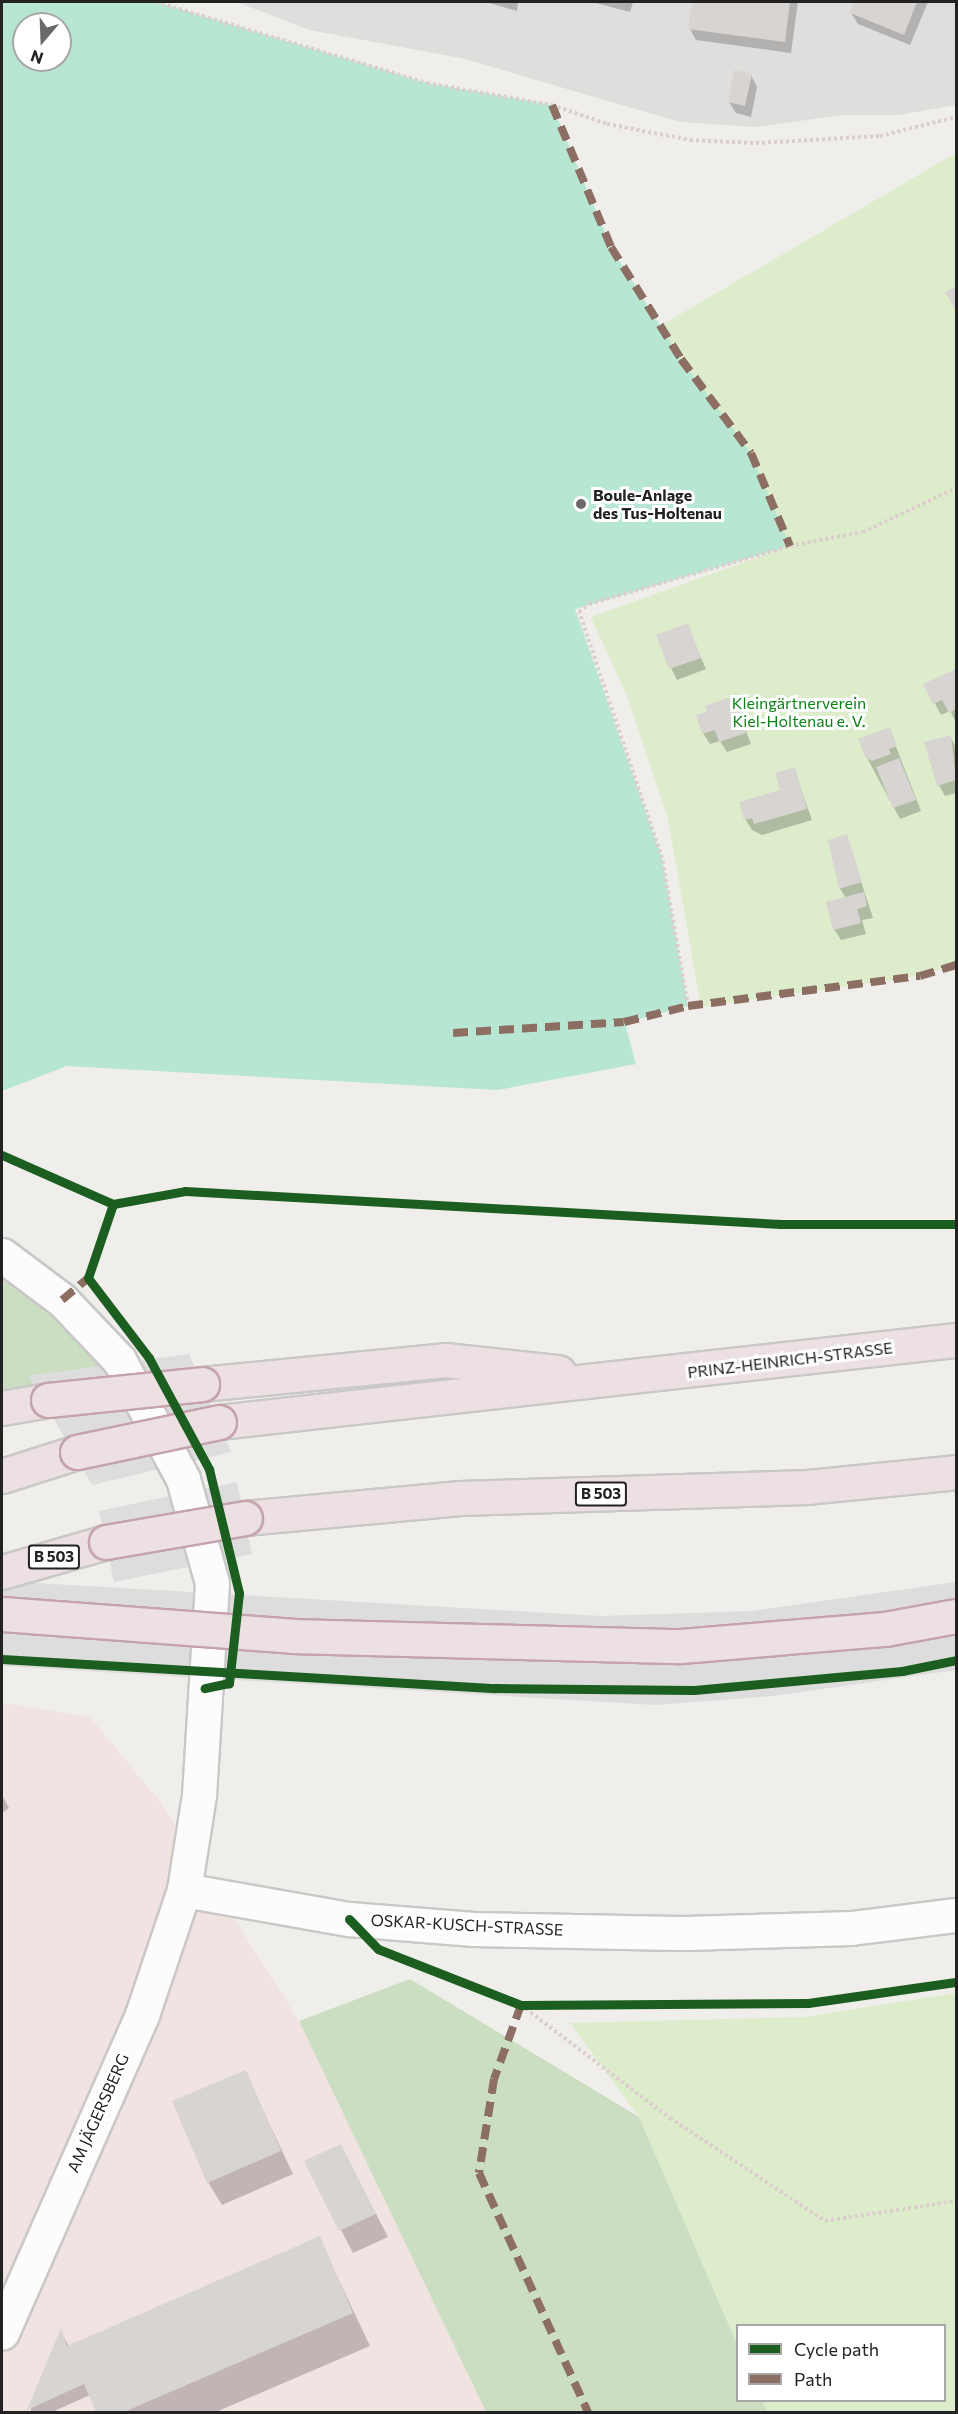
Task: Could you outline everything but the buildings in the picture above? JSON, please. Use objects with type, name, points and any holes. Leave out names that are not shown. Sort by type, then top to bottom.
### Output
[{"type":"highway","name":"PRINZ-HEINRICH-STRASSE","points":[[623,1379],[957,1340]]},
{"type":"highway","points":[[2,1407],[48,1400],[446,1360],[623,1379]]},
{"type":"highway","points":[[2,1476],[76,1452],[219,1422],[623,1379]]},
{"type":"highway","name":"B 503","points":[[2,1572],[106,1542],[245,1518],[460,1498],[807,1487],[957,1472]]},
{"type":"highway","points":[[2,1614],[304,1636],[657,1646],[885,1629],[957,1616]]},
{"type":"street","points":[[2,1255],[62,1300],[118,1360],[183,1479],[212,1583],[201,1760],[184,1890]]},
{"type":"street","name":"OSKAR-KUSCH-STRASSE","points":[[184,1890],[349,1919],[474,1929],[686,1933],[851,1928],[957,1915]]},
{"type":"street","name":"AM JÄGERSBERG","points":[[2,2332],[142,2015],[184,1890]]},
{"type":"path","points":[[156,2],[428,83],[552,105],[607,124],[690,140],[756,143],[880,136],[957,117]]},
{"type":"path","points":[[688,1006],[662,858],[578,610],[589,604],[790,546],[863,532],[957,488]]},
{"type":"path","points":[[521,2005],[670,2118],[825,2221],[957,2201]]},
{"type":"shaded area","points":[[237,2],[956,2],[956,105],[898,115],[843,115],[754,127],[680,122],[461,58],[309,30]]},
{"type":"shaded area","points":[[2,1703],[90,1717],[161,1803],[299,2021],[486,2412],[2,2412]]},
{"type":"green space","points":[[2,2],[156,2],[427,83],[552,105],[611,247],[681,359],[751,453],[790,546],[575,609],[662,858],[688,1006],[625,1023],[636,1064],[498,1090],[67,1066],[2,1091]]},
{"type":"green space","name":"Kleingärtnerverein Kiel-Holtenau e. V.","points":[[956,153],[956,965],[920,976],[701,1007],[668,819],[627,696],[591,617],[790,546],[660,326]]},
{"type":"green space","points":[[2,1255],[121,1364],[30,1376],[48,1400],[2,1408]]},
{"type":"green space","points":[[410,1979],[639,2117],[736,2342],[736,2402],[762,2402],[767,2412],[486,2412],[299,2021]]},
{"type":"green space","points":[[956,1993],[956,2412],[767,2412],[762,2402],[946,2402],[946,2324],[736,2324],[736,2342],[639,2117],[570,2023],[805,2017]]},
{"type":"pier","points":[[189,1354],[231,1452],[92,1485],[29,1376]]},
{"type":"pier","points":[[237,1482],[252,1554],[114,1582],[99,1511]]},
{"type":"pier","points":[[2,1581],[601,1616],[752,1611],[956,1582],[956,1670],[773,1696],[656,1705],[2,1666]]},
{"type":"marked path","points":[[552,105],[611,247],[681,359],[751,453],[790,546]]},
{"type":"marked path","points":[[453,1033],[624,1022],[688,1006],[920,976],[956,965]]},
{"type":"marked path","points":[[62,1300],[88,1278]]},
{"type":"marked path","points":[[521,2005],[494,2079],[479,2173],[588,2412]]},
{"type":"cycle path","points":[[2,1155],[113,1204],[185,1191],[781,1224],[956,1224]]},
{"type":"cycle path","points":[[113,1204],[88,1278],[149,1358],[209,1469],[239,1593],[229,1683],[205,1688]]},
{"type":"cycle path","points":[[2,1659],[495,1688],[694,1690],[902,1671],[956,1660]]},
{"type":"cycle path","points":[[349,1919],[378,1949],[521,2005],[808,2003],[956,1982]]},
{"type":"place","name":"Boule-Anlage des Tus-Holtenau","points":[[581,504]]}]
